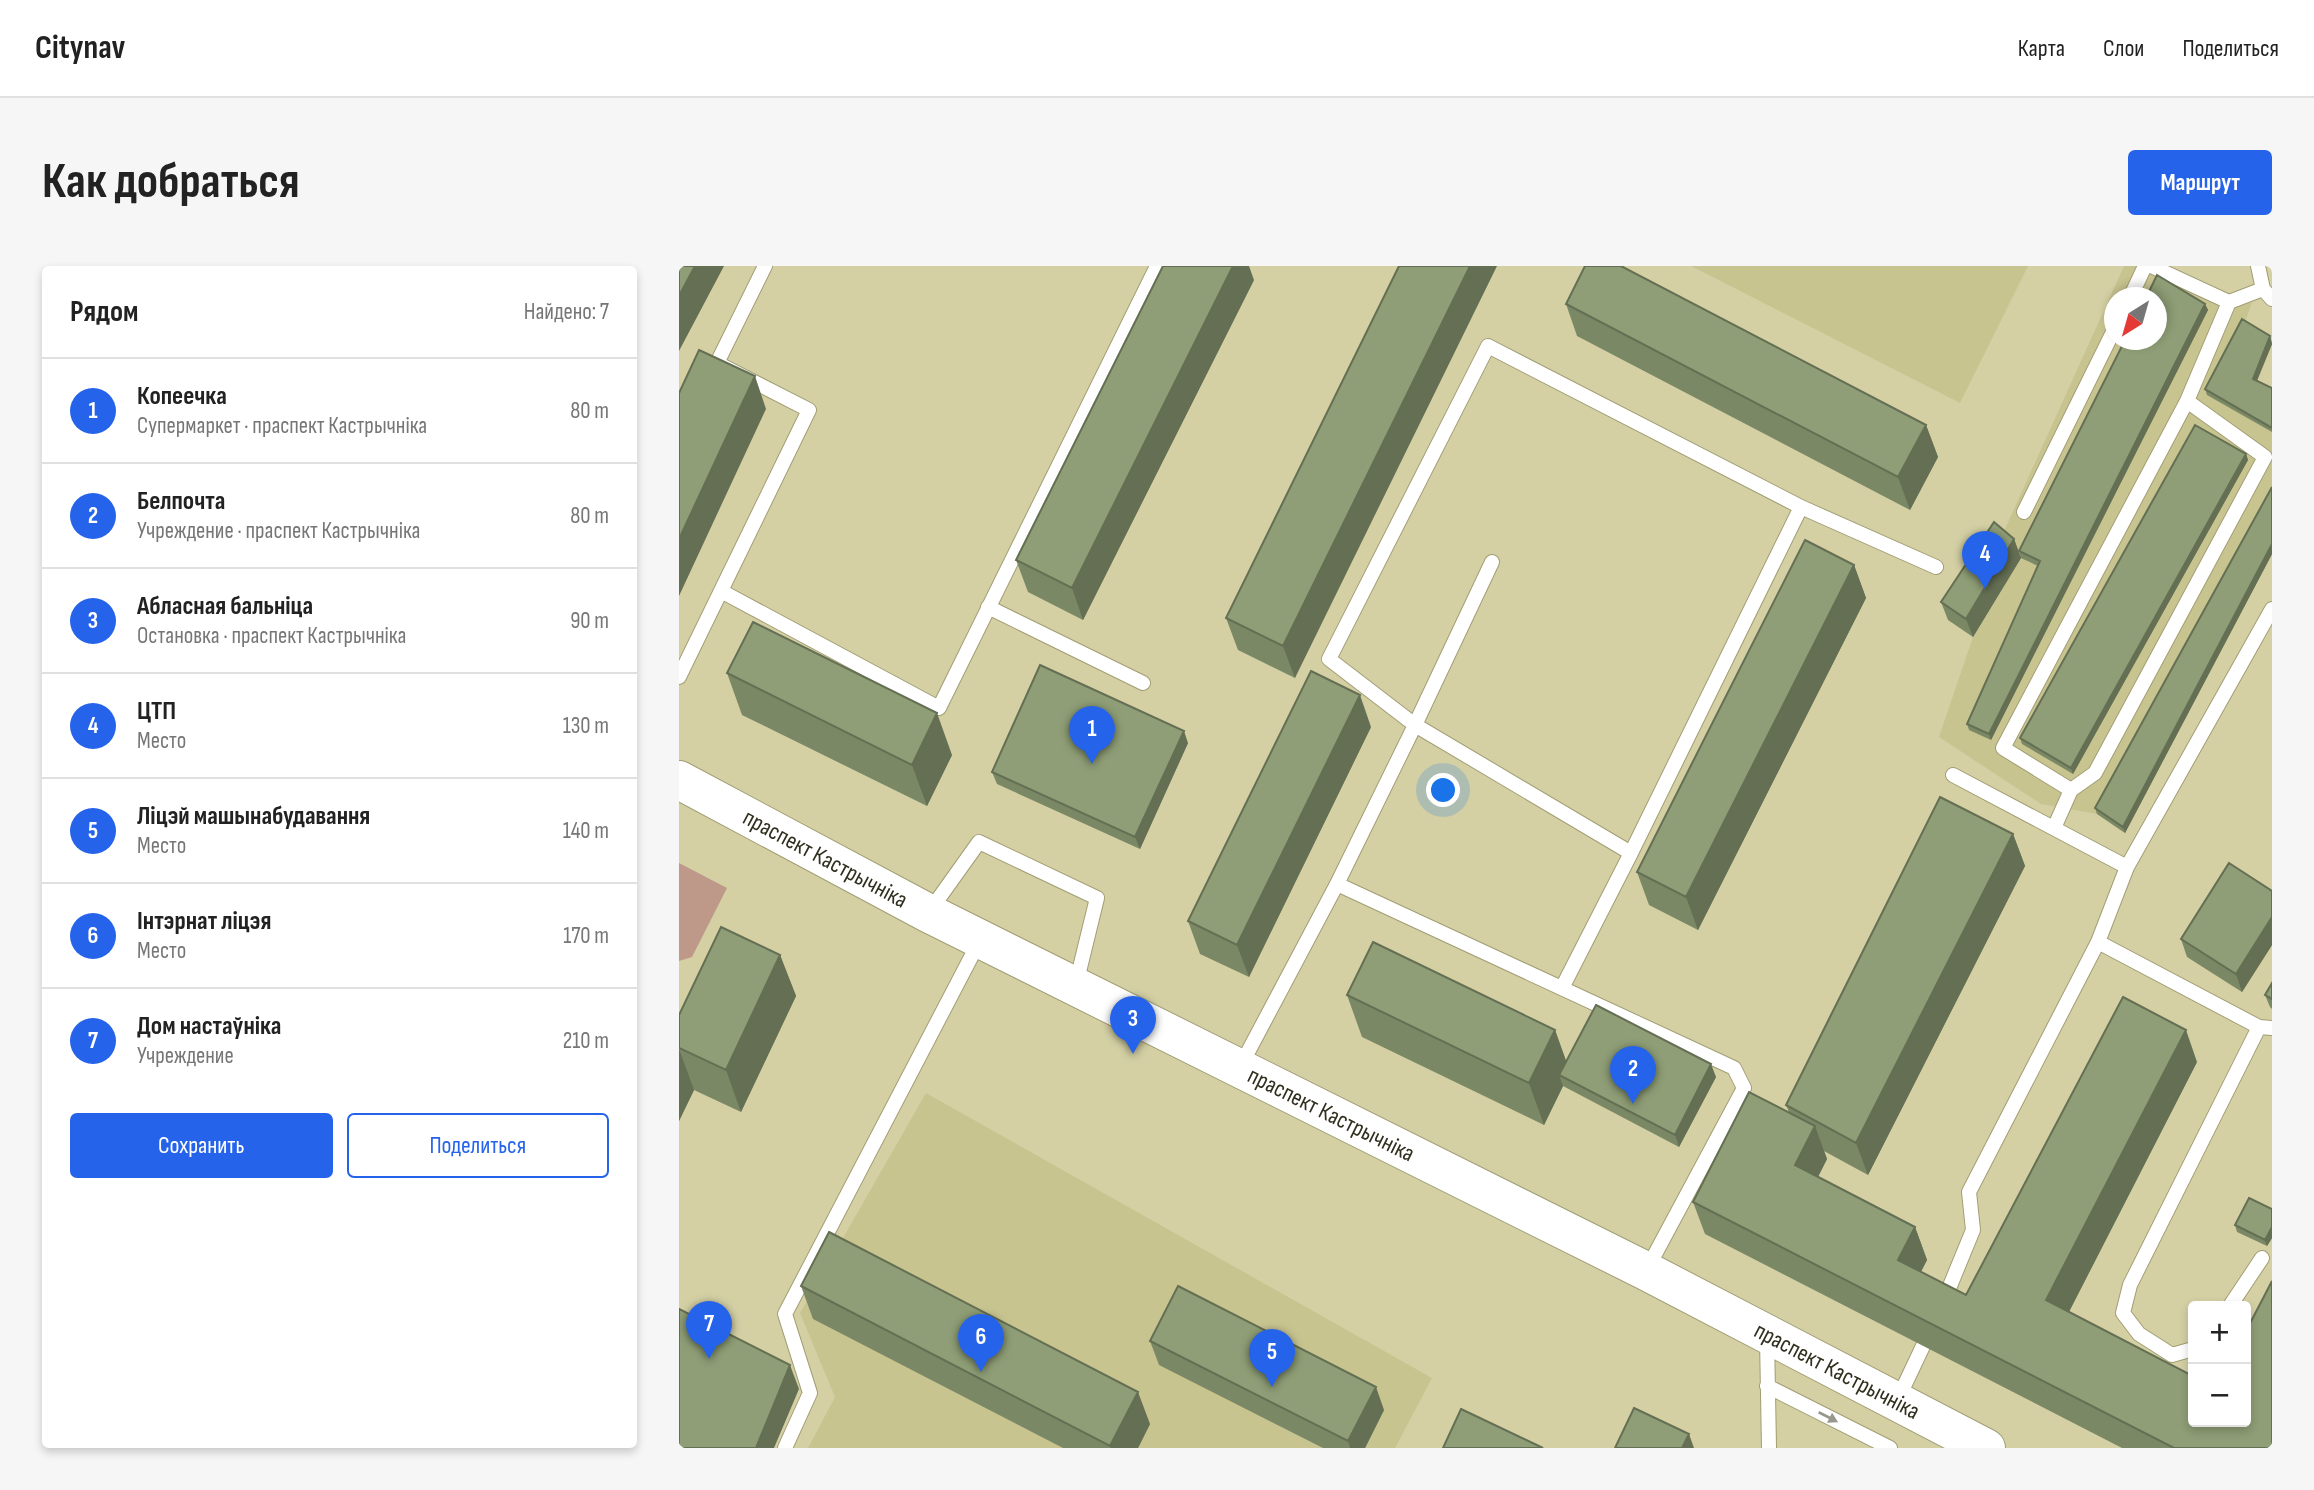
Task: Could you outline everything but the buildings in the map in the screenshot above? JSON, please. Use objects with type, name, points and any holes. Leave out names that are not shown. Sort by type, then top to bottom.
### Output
[{"type":"main road","name":"праспект Кастрычніка","points":[[679,779],[928,914],[1646,1271],[1986,1448]]},
{"type":"lane","points":[[679,677],[809,410],[717,363],[765,266]]},
{"type":"lane","points":[[721,591],[939,708],[1157,266]]},
{"type":"lane","points":[[2135,287],[2145,266]]},
{"type":"lane","points":[[2151,266],[2229,302],[2267,294],[2258,266]]},
{"type":"lane","points":[[2071,790],[2003,748],[2187,401],[2229,302]]},
{"type":"lane","points":[[1631,853],[1415,725],[1329,659],[1488,346],[1801,507],[1936,567]]},
{"type":"lane","points":[[2024,512],[2104,350]]},
{"type":"lane","points":[[2055,828],[2071,790],[2095,773],[2265,457],[2187,401]]},
{"type":"lane","points":[[1562,988],[1801,507]]},
{"type":"lane","points":[[1239,1068],[1337,884],[1492,562]]},
{"type":"lane","points":[[988,607],[1143,683]]},
{"type":"lane","points":[[1941,1308],[1973,1230],[1969,1192],[2098,943],[2127,867],[2272,608]]},
{"type":"lane","points":[[1952,775],[2127,867]]},
{"type":"lane","points":[[928,914],[979,842],[1097,898],[1076,986]]},
{"type":"lane","points":[[1337,884],[1734,1068],[1744,1088],[1646,1271]]},
{"type":"lane","points":[[785,1448],[810,1393],[785,1314],[980,939]]},
{"type":"lane","points":[[2098,943],[2265,1028],[2130,1285],[2123,1313],[2139,1334],[2172,1355],[2188,1350]]},
{"type":"lane","points":[[2233,1301],[2262,1258]]},
{"type":"lane","points":[[1766,1334],[1769,1448]]},
{"type":"lane","points":[[1897,1402],[1923,1346]]},
{"type":"lane","points":[[1767,1386],[1889,1448]]},
{"type":"shaded area","points":[[1691,266],[2028,266],[1960,403]]},
{"type":"shaded area","points":[[2124,266],[2161,266],[2252,303],[2244,325],[2272,344],[2255,385],[2272,393],[2272,554],[2125,833],[2097,814],[2041,804],[1939,737],[1973,637],[2021,558],[2000,540],[2104,310],[2104,350],[2167,350],[2167,287],[2114,287]]},
{"type":"shaded area","points":[[679,863],[727,888],[692,957],[679,961]]},
{"type":"shaded area","points":[[926,1093],[1432,1378],[1395,1448],[808,1448],[835,1397],[800,1313]]},
{"type":"place","name":"ЦТП","points":[[1985,589]]},
{"type":"place","name":"Копеечка","points":[[1092,764]]},
{"type":"place","name":"Абласная бальніца","points":[[1133,1054]]},
{"type":"place","name":"Белпочта","points":[[1633,1104]]},
{"type":"place","name":"Дом настаўніка","points":[[709,1359]]},
{"type":"place","name":"Інтэрнат ліцэя","points":[[981,1372]]},
{"type":"place","name":"Ліцэй машынабудавання","points":[[1272,1387]]}]
